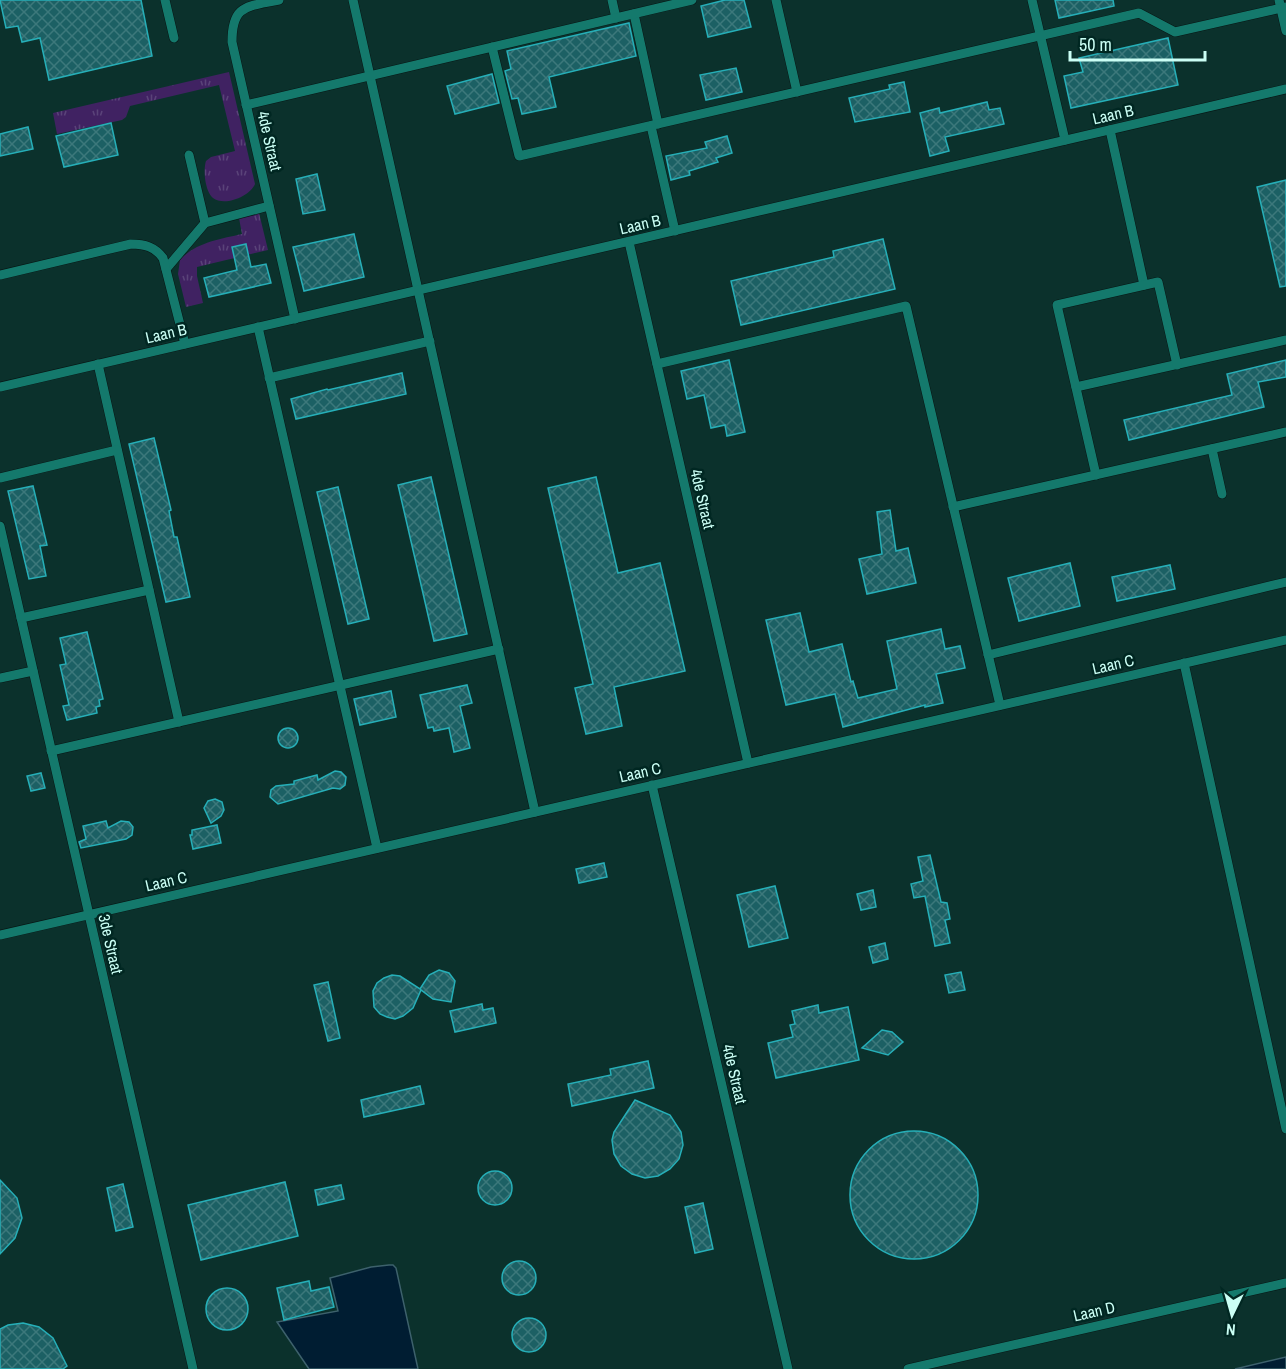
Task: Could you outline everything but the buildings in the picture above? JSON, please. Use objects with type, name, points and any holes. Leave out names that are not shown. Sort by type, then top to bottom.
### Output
[{"type":"lane","points":[[165,0],[174,38]]},
{"type":"lane","name":"4de Straat","points":[[279,0],[238,12],[234,21],[232,42],[295,319]]},
{"type":"lane","points":[[353,0],[535,812]]},
{"type":"lane","points":[[612,0],[616,18]]},
{"type":"lane","points":[[246,105],[692,0]]},
{"type":"lane","points":[[776,0],[797,92]]},
{"type":"lane","points":[[1032,0],[1065,140]]},
{"type":"lane","points":[[492,47],[519,156],[1139,13],[1175,33],[1282,5],[1286,31]]},
{"type":"lane","points":[[634,14],[675,231]]},
{"type":"lane","name":"Laan B","points":[[0,387],[1286,89]]},
{"type":"lane","points":[[1110,130],[1144,285]]},
{"type":"lane","points":[[189,155],[205,223]]},
{"type":"lane","points":[[166,269],[205,223],[269,206]]},
{"type":"lane","name":"4de Straat","points":[[629,242],[748,763]]},
{"type":"lane","points":[[0,276],[131,244],[141,244],[158,250],[163,258],[185,344]]},
{"type":"lane","points":[[1095,475],[1057,305],[1158,282],[1177,364]]},
{"type":"lane","points":[[657,364],[906,306],[1000,705]]},
{"type":"lane","points":[[258,327],[377,848]]},
{"type":"lane","points":[[1076,387],[1286,340]]},
{"type":"lane","points":[[269,378],[430,341]]},
{"type":"lane","points":[[98,364],[179,722]]},
{"type":"lane","points":[[953,507],[1286,432]]},
{"type":"lane","points":[[1212,449],[1222,494]]},
{"type":"lane","points":[[0,478],[117,450]]},
{"type":"lane","name":"3de Straat","points":[[0,526],[193,1369]]},
{"type":"lane","points":[[988,655],[1286,582]]},
{"type":"lane","points":[[21,618],[149,590]]},
{"type":"lane","name":"Laan C","points":[[0,935],[1286,640]]},
{"type":"lane","points":[[51,751],[499,649]]},
{"type":"lane","points":[[1184,663],[1286,1130]]},
{"type":"lane","points":[[0,678],[33,671]]},
{"type":"lane","name":"4de Straat","points":[[652,785],[788,1369]]},
{"type":"lane","name":"Laan D","points":[[908,1369],[1286,1283]]},
{"type":"green space","points":[[229,72],[255,184],[248,193],[237,199],[224,201],[213,198],[205,180],[206,161],[211,157],[235,151],[219,85],[130,106],[126,117],[122,120],[57,134],[53,113]]},
{"type":"green space","points":[[259,213],[268,250],[197,267],[203,303],[186,307],[178,274],[180,260],[201,245],[242,234],[239,218]]},
{"type":"water","points":[[393,1265],[396,1268],[418,1369],[309,1369],[277,1322],[338,1311],[330,1278],[371,1267]]},
{"type":"water","points":[[1286,1357],[1286,1369],[1235,1369]]}]
